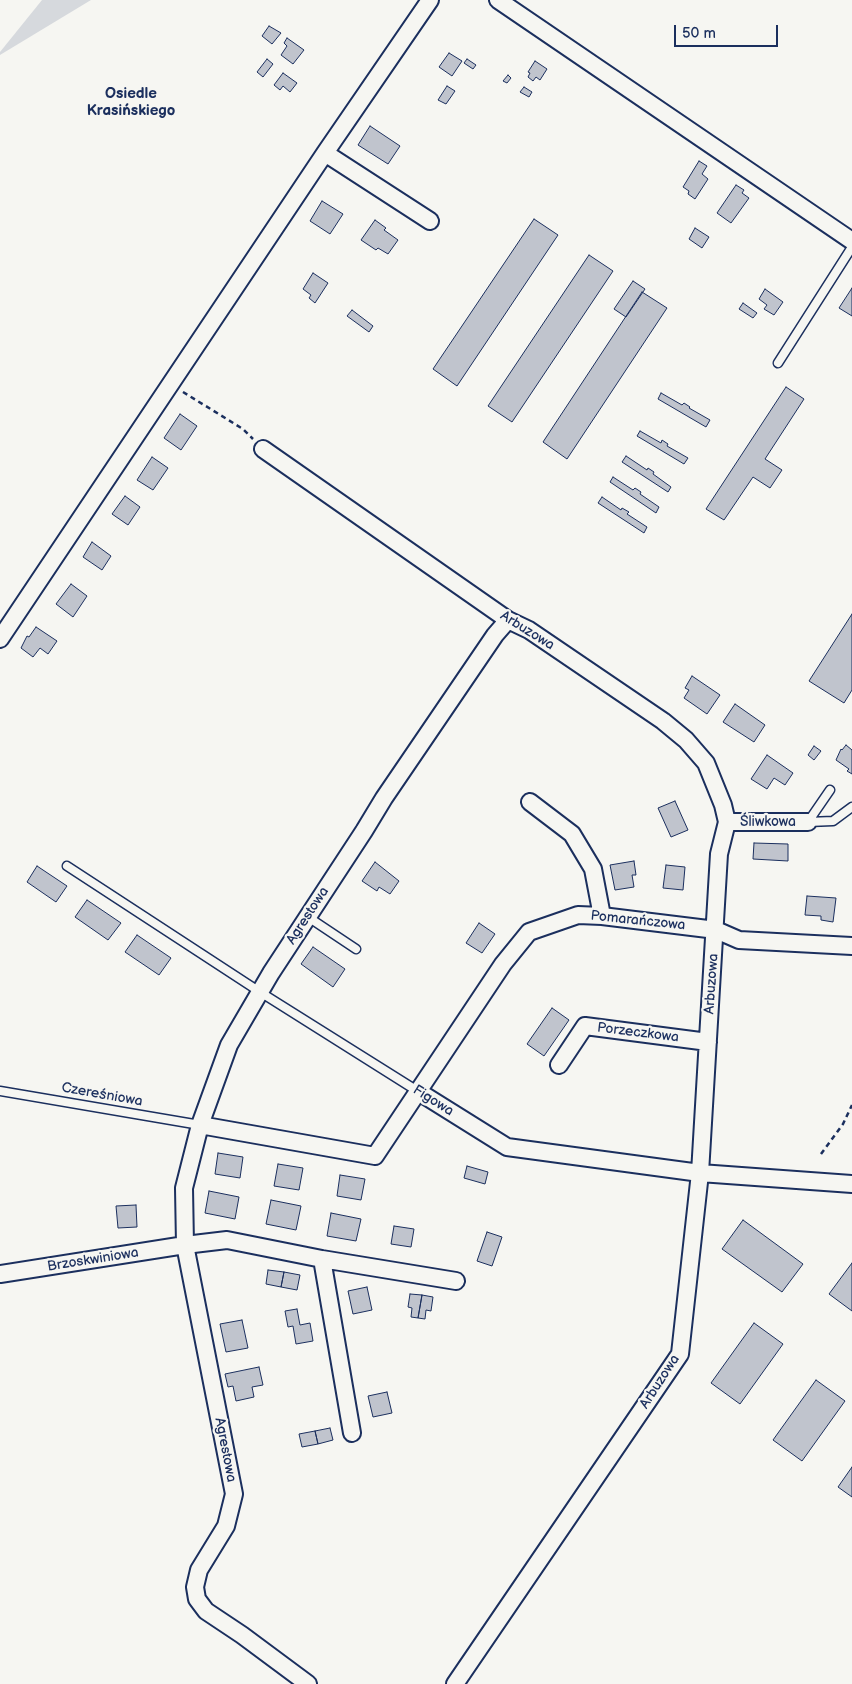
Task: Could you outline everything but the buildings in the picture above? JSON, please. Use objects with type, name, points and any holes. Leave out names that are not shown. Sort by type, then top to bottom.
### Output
[{"type":"street","points":[[0,639],[430,0]]},
{"type":"street","points":[[498,0],[852,242]]},
{"type":"street","points":[[326,152],[430,221]]},
{"type":"street","name":"Arbuzowa","points":[[263,449],[508,620],[529,630],[663,722],[686,740],[706,763],[723,805],[727,822],[720,854],[700,1173],[680,1354],[455,1684]]},
{"type":"street","name":"Agrestowa","points":[[308,1684],[206,1611],[197,1599],[195,1587],[199,1570],[226,1526],[234,1494],[185,1245],[184,1188],[200,1124],[229,1045],[260,992],[384,798],[495,635],[508,620]]},
{"type":"street","points":[[530,802],[572,834],[593,869],[602,916]]},
{"type":"street","name":"Śliwkowa","points":[[727,822],[808,822]]},
{"type":"street","name":"Pomarańczowa","points":[[200,1124],[375,1156],[502,964],[529,932],[578,915],[602,916],[716,930],[739,940],[852,946]]},
{"type":"street","name":"Porzeczkowa","points":[[559,1065],[585,1026],[708,1042]]},
{"type":"street","name":"Figowa","points":[[419,1092],[507,1147],[700,1173],[852,1184]]},
{"type":"street","points":[[185,1245],[227,1240],[322,1259],[456,1281]]},
{"type":"street","name":"Brzoskwiniowa","points":[[0,1274],[185,1245]]},
{"type":"street","points":[[322,1259],[352,1433]]},
{"type":"lane","points":[[778,362],[852,247]]},
{"type":"lane","points":[[808,822],[830,790]]},
{"type":"lane","points":[[808,822],[833,821],[852,807]]},
{"type":"lane","name":"Figowa","points":[[68,866],[260,992],[419,1092]]},
{"type":"lane","points":[[308,917],[356,949]]},
{"type":"lane","name":"Czereśniowa","points":[[0,1091],[200,1124]]},
{"type":"path","points":[[171,384],[243,429],[263,449]]},
{"type":"path","points":[[821,1154],[843,1124],[852,1105]]},
{"type":"shaded area","points":[[42,0],[91,0],[0,55],[0,52]]},
{"type":"district","name":"Osiedle Krasińskiego","points":[[131,102]]}]
